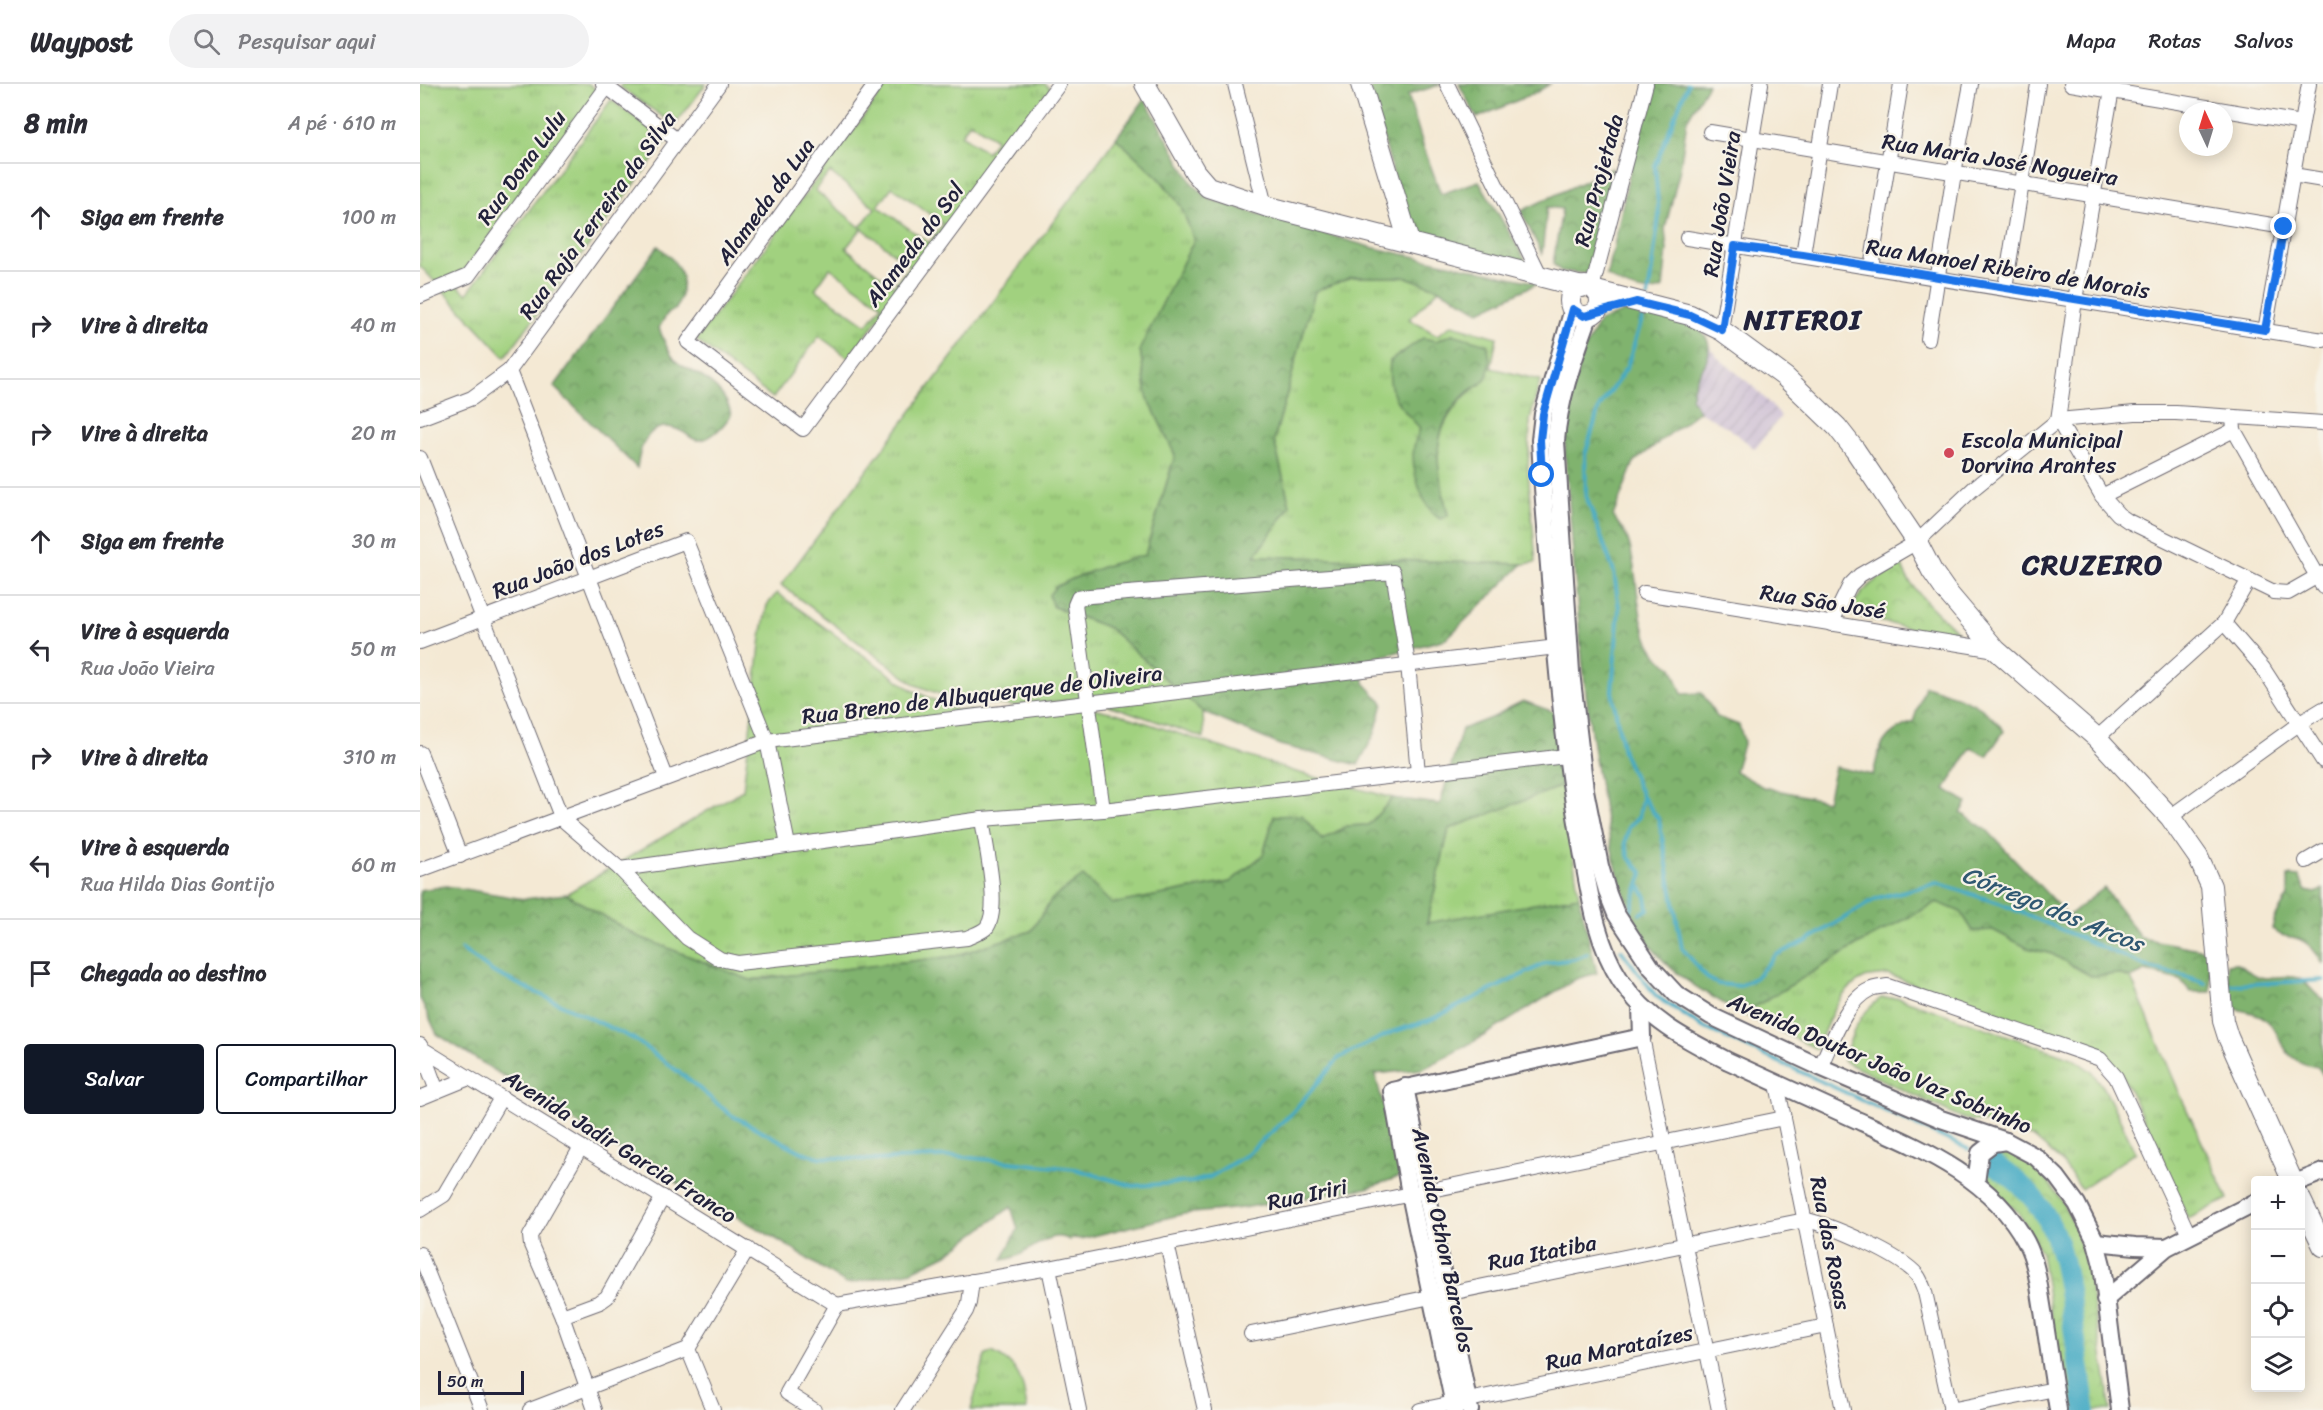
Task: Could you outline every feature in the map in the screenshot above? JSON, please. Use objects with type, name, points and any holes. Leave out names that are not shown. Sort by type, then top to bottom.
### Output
[{"type":"main road","points":[[1145,84],[1195,172],[1208,187],[1265,206],[1671,309],[1722,330],[1785,377],[1837,428],[1855,450],[1917,542],[1932,571],[1946,591],[1996,650],[2097,738],[2170,817],[2198,857],[2211,886],[2221,1004],[2228,1037],[2290,1176]]},
{"type":"main road","points":[[1360,84],[1409,242]]},
{"type":"main road","points":[[1543,278],[1581,311]]},
{"type":"main road","points":[[1581,311],[1574,291],[1590,288]]},
{"type":"main road","points":[[1581,311],[1600,303],[1590,288]]},
{"type":"main road","points":[[1581,311],[1638,302]]},
{"type":"main road","points":[[2305,1207],[2323,1246]]},
{"type":"street","name":"Rua Raja Ferreira da Silva","points":[[420,418],[472,398],[509,371],[718,84]]},
{"type":"street","name":"Alameda da Lua","points":[[803,429],[688,342],[876,84]]},
{"type":"street","points":[[1235,84],[1265,206]]},
{"type":"street","points":[[1447,84],[1543,278]]},
{"type":"street","name":"Rua Projetada","points":[[1590,288],[1646,84]]},
{"type":"street","name":"Rua João Vieira","points":[[1722,330],[1761,84]]},
{"type":"street","points":[[1803,255],[1830,84]]},
{"type":"street","points":[[1872,267],[1901,84]]},
{"type":"street","points":[[1928,339],[1954,173],[1971,84]]},
{"type":"street","points":[[2006,288],[2038,84]]},
{"type":"street","points":[[2071,84],[2112,88],[2302,123]]},
{"type":"street","points":[[2265,330],[2309,84]]},
{"type":"street","points":[[606,85],[677,140]]},
{"type":"street","name":"Rua Dona Lulu","points":[[420,296],[468,276],[606,85]]},
{"type":"street","name":"Alameda do Sol","points":[[803,429],[1056,85]]},
{"type":"street","points":[[2112,88],[2075,300],[2058,420],[2102,496],[2118,514],[2128,521],[2274,592],[2288,593],[2321,579],[2233,423]]},
{"type":"street","name":"Rua Maria José Nogueira","points":[[1710,132],[2284,227]]},
{"type":"street","points":[[2293,175],[2323,180]]},
{"type":"street","name":"Rua Manoel Ribeiro de Morais","points":[[1687,238],[2323,340]]},
{"type":"street","name":"Avenida Doutor João Vaz Sobrinho","points":[[1581,311],[1545,406],[1540,440],[1562,646],[1600,866],[1616,914],[1651,967],[1676,994],[1711,1016],[1820,1067],[1941,1119],[2006,1141],[2036,1156],[2057,1177],[2077,1204],[2096,1242],[2102,1265],[2120,1410]]},
{"type":"street","points":[[509,371],[666,777]]},
{"type":"street","points":[[1831,624],[1844,596],[1855,580],[1917,542],[1974,488],[2058,420],[2135,413],[2233,423],[2323,423]]},
{"type":"street","points":[[2102,496],[2233,423]]},
{"type":"street","points":[[420,458],[562,819],[620,869],[687,938],[720,959],[738,963],[967,939],[986,929],[993,916],[992,887],[982,819]]},
{"type":"street","name":"Rua João dos Lotes","points":[[420,642],[686,541],[767,741],[788,845]]},
{"type":"street","points":[[1103,810],[1075,605],[1078,598],[1090,596],[1393,572],[1408,664],[1418,773]]},
{"type":"street","points":[[2097,738],[2223,623],[2248,581]]},
{"type":"street","name":"Rua São José","points":[[1644,593],[1996,650]]},
{"type":"street","points":[[2223,623],[2263,668],[2323,761]]},
{"type":"street","name":"Avenida Doutor João Vaz Sobrinho","points":[[1562,646],[1566,756],[1591,900],[1608,956],[1621,980],[1641,1006],[1666,1027],[1690,1042],[1777,1084],[1914,1145],[1950,1164],[1976,1183],[2010,1217],[2027,1244],[2036,1272],[2058,1410]]},
{"type":"street","name":"Rua Breno de Albuquerque de Oliveira","points":[[420,870],[767,741],[1562,646]]},
{"type":"street","points":[[2170,817],[2300,723],[2323,709]]},
{"type":"street","points":[[420,753],[460,856]]},
{"type":"street","points":[[620,869],[982,819],[1103,810],[1566,756]]},
{"type":"street","points":[[2306,861],[2323,851]]},
{"type":"street","points":[[1608,956],[1612,949],[1620,944],[1636,944]]},
{"type":"street","points":[[1820,1067],[1845,1015],[1854,1003],[1868,990],[1888,986],[2100,1059],[2116,1077],[2189,1235]]},
{"type":"street","points":[[1641,1006],[1642,1037],[1719,1410]]},
{"type":"street","name":"Avenida Othon Barcelos","points":[[1462,1406],[1418,1192],[1405,1088],[1642,1037]]},
{"type":"street","name":"Avenida Jadir Garcia Franco","points":[[421,1046],[581,1148],[837,1305]]},
{"type":"street","name":"Avenida Jadir Garcia Franco","points":[[421,1046],[437,1091]]},
{"type":"street","points":[[420,1098],[469,1078]]},
{"type":"street","name":"Rua das Rosas","points":[[1777,1084],[1843,1410]]},
{"type":"street","points":[[420,1210],[444,1195],[501,1098]]},
{"type":"street","name":"Rua Iriri","points":[[837,1305],[1049,1268],[1784,1118]]},
{"type":"street","points":[[1976,1183],[1980,1153],[1994,1143],[2006,1141]]},
{"type":"street","points":[[581,1148],[530,1236],[531,1245],[562,1316],[595,1410]]},
{"type":"street","points":[[2305,1179],[2323,1172]]},
{"type":"street","points":[[562,1316],[600,1302],[607,1297],[663,1197]]},
{"type":"street","points":[[2105,1300],[2168,1247],[2251,1204]]},
{"type":"street","points":[[1805,1220],[1822,1223],[1904,1263],[1918,1276],[1925,1292],[1950,1410],[2055,1389]]},
{"type":"street","name":"Rua Itatiba","points":[[1251,1334],[1805,1220]]},
{"type":"street","points":[[2096,1242],[2168,1247]]},
{"type":"street","points":[[1167,1244],[1205,1410]]},
{"type":"street","points":[[530,1410],[688,1349],[748,1250]]},
{"type":"street","points":[[420,1254],[482,1410]]},
{"type":"street","points":[[1049,1268],[1079,1410]]},
{"type":"street","points":[[903,1410],[966,1311],[972,1281]]},
{"type":"street","points":[[814,1410],[787,1393],[837,1305]]},
{"type":"street","name":"Rua Marataízes","points":[[1420,1410],[1462,1406],[1707,1350],[1826,1326]]},
{"type":"street","points":[[688,1349],[712,1410]]},
{"type":"shaded area","points":[[1700,329],[1716,356],[1755,388],[1781,416],[1755,449],[1730,429],[1699,411],[1691,398],[1695,381],[1708,358]]},
{"type":"green space","points":[[420,84],[589,84],[599,92],[455,283],[467,294],[611,100],[667,141],[505,357],[420,266]]},
{"type":"green space","points":[[622,84],[706,84],[675,125],[620,87]]},
{"type":"green space","points":[[888,84],[1045,84],[1051,89],[849,358],[819,336],[773,398],[696,340]],"holes":[[[970,122],[996,139],[987,152],[961,135]],[[830,172],[875,208],[860,227],[815,190]],[[892,187],[943,224],[929,243],[878,206]],[[862,228],[910,266],[893,286],[846,248]],[[830,268],[882,305],[867,325],[815,289]]]},
{"type":"green space","points":[[1369,84],[1442,84],[1408,95],[1441,194],[1479,181],[1530,268],[1409,233]]},
{"type":"green space","points":[[1459,84],[1550,84],[1477,118]]},
{"type":"green space","points":[[1654,84],[1708,84],[1687,120],[1680,169],[1665,229],[1667,250],[1663,288],[1640,291],[1606,275],[1631,165]]},
{"type":"green space","points":[[1145,99],[1192,183],[1209,199],[1370,247],[1538,283],[1480,311],[1439,289],[1406,277],[1352,277],[1315,291],[1274,440],[1290,506],[1255,556],[1523,564],[1446,639],[1363,661],[1364,683],[1383,703],[1375,733],[1358,765],[1280,745],[1203,712],[1109,628],[1052,606],[1049,595],[1055,587],[1105,566],[1145,555],[1175,455],[1147,396],[1140,349],[1194,240],[1181,206],[1160,179],[1116,138]]},
{"type":"green space","points":[[1116,138],[1160,179],[1181,206],[1194,240],[1140,349],[1147,396],[1175,455],[1145,555],[1105,566],[1072,579],[1053,607],[1109,628],[1203,712],[1204,738],[1085,699],[1016,706],[958,701],[916,685],[781,585]]},
{"type":"green space","points":[[1612,168],[1590,274],[1561,271],[1553,264],[1562,209],[1547,207],[1542,254],[1521,211]]},
{"type":"green space","points":[[658,246],[678,267],[682,281],[682,290],[676,309],[667,314],[659,328],[664,341],[676,361],[717,389],[726,401],[731,415],[708,438],[698,440],[671,428],[662,427],[655,430],[644,442],[637,468],[554,387]]},
{"type":"green space","points":[[1352,277],[1406,277],[1439,289],[1409,319],[1437,335],[1452,325],[1497,337],[1491,368],[1540,380],[1530,420],[1528,471],[1536,562],[1523,564],[1254,556],[1290,506],[1274,440],[1315,291]],"holes":[[[1453,334],[1481,384],[1471,390],[1460,402],[1448,418],[1442,432],[1438,458],[1439,472],[1448,515],[1414,448],[1420,429],[1390,361],[1423,338],[1436,341]]]},
{"type":"green space","points":[[1633,309],[1671,316],[1684,321],[1696,327],[1705,336],[1709,346],[1706,362],[1695,382],[1691,398],[1699,411],[1634,462],[1613,516],[1628,540],[1640,611],[1650,644],[1659,657],[1672,667],[1682,694],[1702,693],[1717,717],[1739,725],[1744,741],[1735,771],[1763,787],[1827,801],[1835,767],[1873,775],[1884,741],[1895,731],[1913,722],[1925,686],[1969,701],[1987,713],[2004,731],[1987,756],[1971,748],[1945,789],[1967,803],[1961,813],[1987,830],[2068,916],[2104,888],[2141,938],[2209,951],[2211,992],[2191,992],[2180,980],[2145,971],[2131,978],[2118,974],[2091,976],[2052,954],[2028,948],[1993,930],[1973,931],[1961,912],[1937,902],[1859,944],[1743,1014],[1688,981],[1653,949],[1635,919],[1621,885],[1604,812],[1583,667],[1565,454],[1566,416],[1582,354],[1599,321]]},
{"type":"green space","points":[[1452,334],[1487,344],[1490,364],[1486,378],[1467,392],[1457,403],[1442,430],[1438,457],[1448,516],[1440,519],[1428,506],[1416,476],[1413,455],[1420,428],[1396,399],[1389,373],[1390,361],[1423,338],[1436,341]]},
{"type":"green space","points":[[1902,565],[1905,574],[1918,592],[1958,633],[1955,637],[1849,614],[1858,598],[1870,585]]},
{"type":"green space","points":[[777,593],[912,690],[956,710],[1016,713],[1083,706],[1119,714],[1296,772],[1393,798],[1368,825],[1347,826],[1321,840],[1274,816],[1263,855],[1230,882],[1112,904],[1052,899],[1031,931],[955,956],[750,980],[637,936],[566,894],[743,790],[761,637],[767,605]]},
{"type":"green space","points":[[1523,701],[1554,712],[1558,769],[1562,786],[1449,829],[1427,923],[1579,896],[1597,973],[1576,979],[1480,1038],[1423,1069],[1375,1074],[1402,1176],[1367,1188],[1242,1208],[1183,1214],[1081,1239],[1053,1237],[1021,1254],[1002,1260],[1018,1229],[1011,1207],[947,1254],[912,1271],[846,1284],[785,1244],[626,1154],[437,1034],[420,998],[420,890],[446,886],[524,899],[566,894],[637,936],[750,980],[955,956],[1031,931],[1052,899],[1083,876],[1112,904],[1230,882],[1263,855],[1274,816],[1302,815],[1322,840],[1347,826],[1368,825],[1393,798],[1440,804],[1462,729],[1496,716]]},
{"type":"green space","points":[[1562,786],[1579,896],[1427,924],[1449,829]]},
{"type":"green space","points":[[2288,876],[2299,877],[2306,891],[2316,893],[2323,889],[2323,964],[2306,943],[2282,935],[2272,928],[2288,896]]},
{"type":"green space","points":[[1937,902],[1961,912],[1973,931],[1993,930],[2028,948],[2052,954],[2091,976],[2118,974],[2131,978],[2182,1099],[2228,1199],[2188,1219],[2159,1151],[2122,1075],[2103,1057],[2081,1043],[1889,975],[1865,978],[1848,990],[1835,1008],[1817,1049],[1743,1014],[1859,944]]},
{"type":"green space","points":[[2235,963],[2265,978],[2289,976],[2298,978],[2323,999],[2323,1075],[2318,1067],[2304,1064],[2288,1053],[2275,1031],[2261,1016],[2229,1007],[2227,964]]},
{"type":"green space","points":[[1881,998],[1899,998],[2072,1058],[2092,1072],[2104,1088],[2136,1152],[2081,1189],[2062,1162],[2034,1138],[1995,1124],[1964,1119],[1843,1061],[1852,1034],[1861,1018]]},
{"type":"green space","points":[[2005,1148],[2028,1163],[2046,1180],[2071,1219],[2086,1265],[2111,1410],[2066,1410],[2041,1253],[2019,1213],[1983,1180],[1983,1163],[1990,1151]]},
{"type":"green space","points":[[992,1352],[1014,1368],[1022,1383],[1027,1410],[971,1410],[985,1356]]},
{"type":"waterway","name":"Córrego dos Arcos","points":[[1648,297],[1659,216],[1655,166],[1688,84]]},
{"type":"waterway","name":"Córrego dos Arcos","points":[[1645,310],[1627,367],[1599,408],[1585,455],[1586,496],[1614,572],[1619,609],[1612,691],[1623,752],[1642,796],[1659,820],[1682,948],[1707,978],[1718,984],[1740,986],[1756,977],[1776,955],[1808,940],[1877,898],[1937,883],[1999,903],[2153,969],[2205,983]]},
{"type":"waterway","points":[[1640,914],[1648,909],[1646,897],[1639,885],[1643,873],[1629,858],[1625,843],[1629,826],[1639,817],[1642,798]]},
{"type":"waterway","points":[[1626,920],[1639,885]]},
{"type":"waterway","points":[[461,949],[493,972],[634,1039],[731,1115],[802,1152],[819,1157],[876,1160],[955,1156],[1075,1169],[1133,1186],[1192,1182],[1210,1177],[1246,1155],[1290,1115],[1339,1058],[1392,1032],[1430,1020],[1546,963],[1574,959],[1587,954]]},
{"type":"waterway","points":[[1621,950],[1656,996],[1701,1026],[1968,1149]]},
{"type":"waterway","name":"Córrego dos Arcos","points":[[2232,985],[2323,980]]},
{"type":"waterway","points":[[1990,1162],[2012,1177],[2030,1194],[2043,1211],[2053,1230],[2066,1273],[2085,1410]]},
{"type":"place","name":"Escola Municipal Dorvina Arantes","points":[[1949,453]]},
{"type":"district","name":"NITEROI","points":[[1803,319]]},
{"type":"district","name":"CRUZEIRO","points":[[2093,564]]},
{"type":"route","points":[[1542,475],[1540,440],[1543,414],[1573,309],[1584,316],[1636,302],[1690,315],[1722,330],[1735,246],[2265,330],[2284,227]]}]
